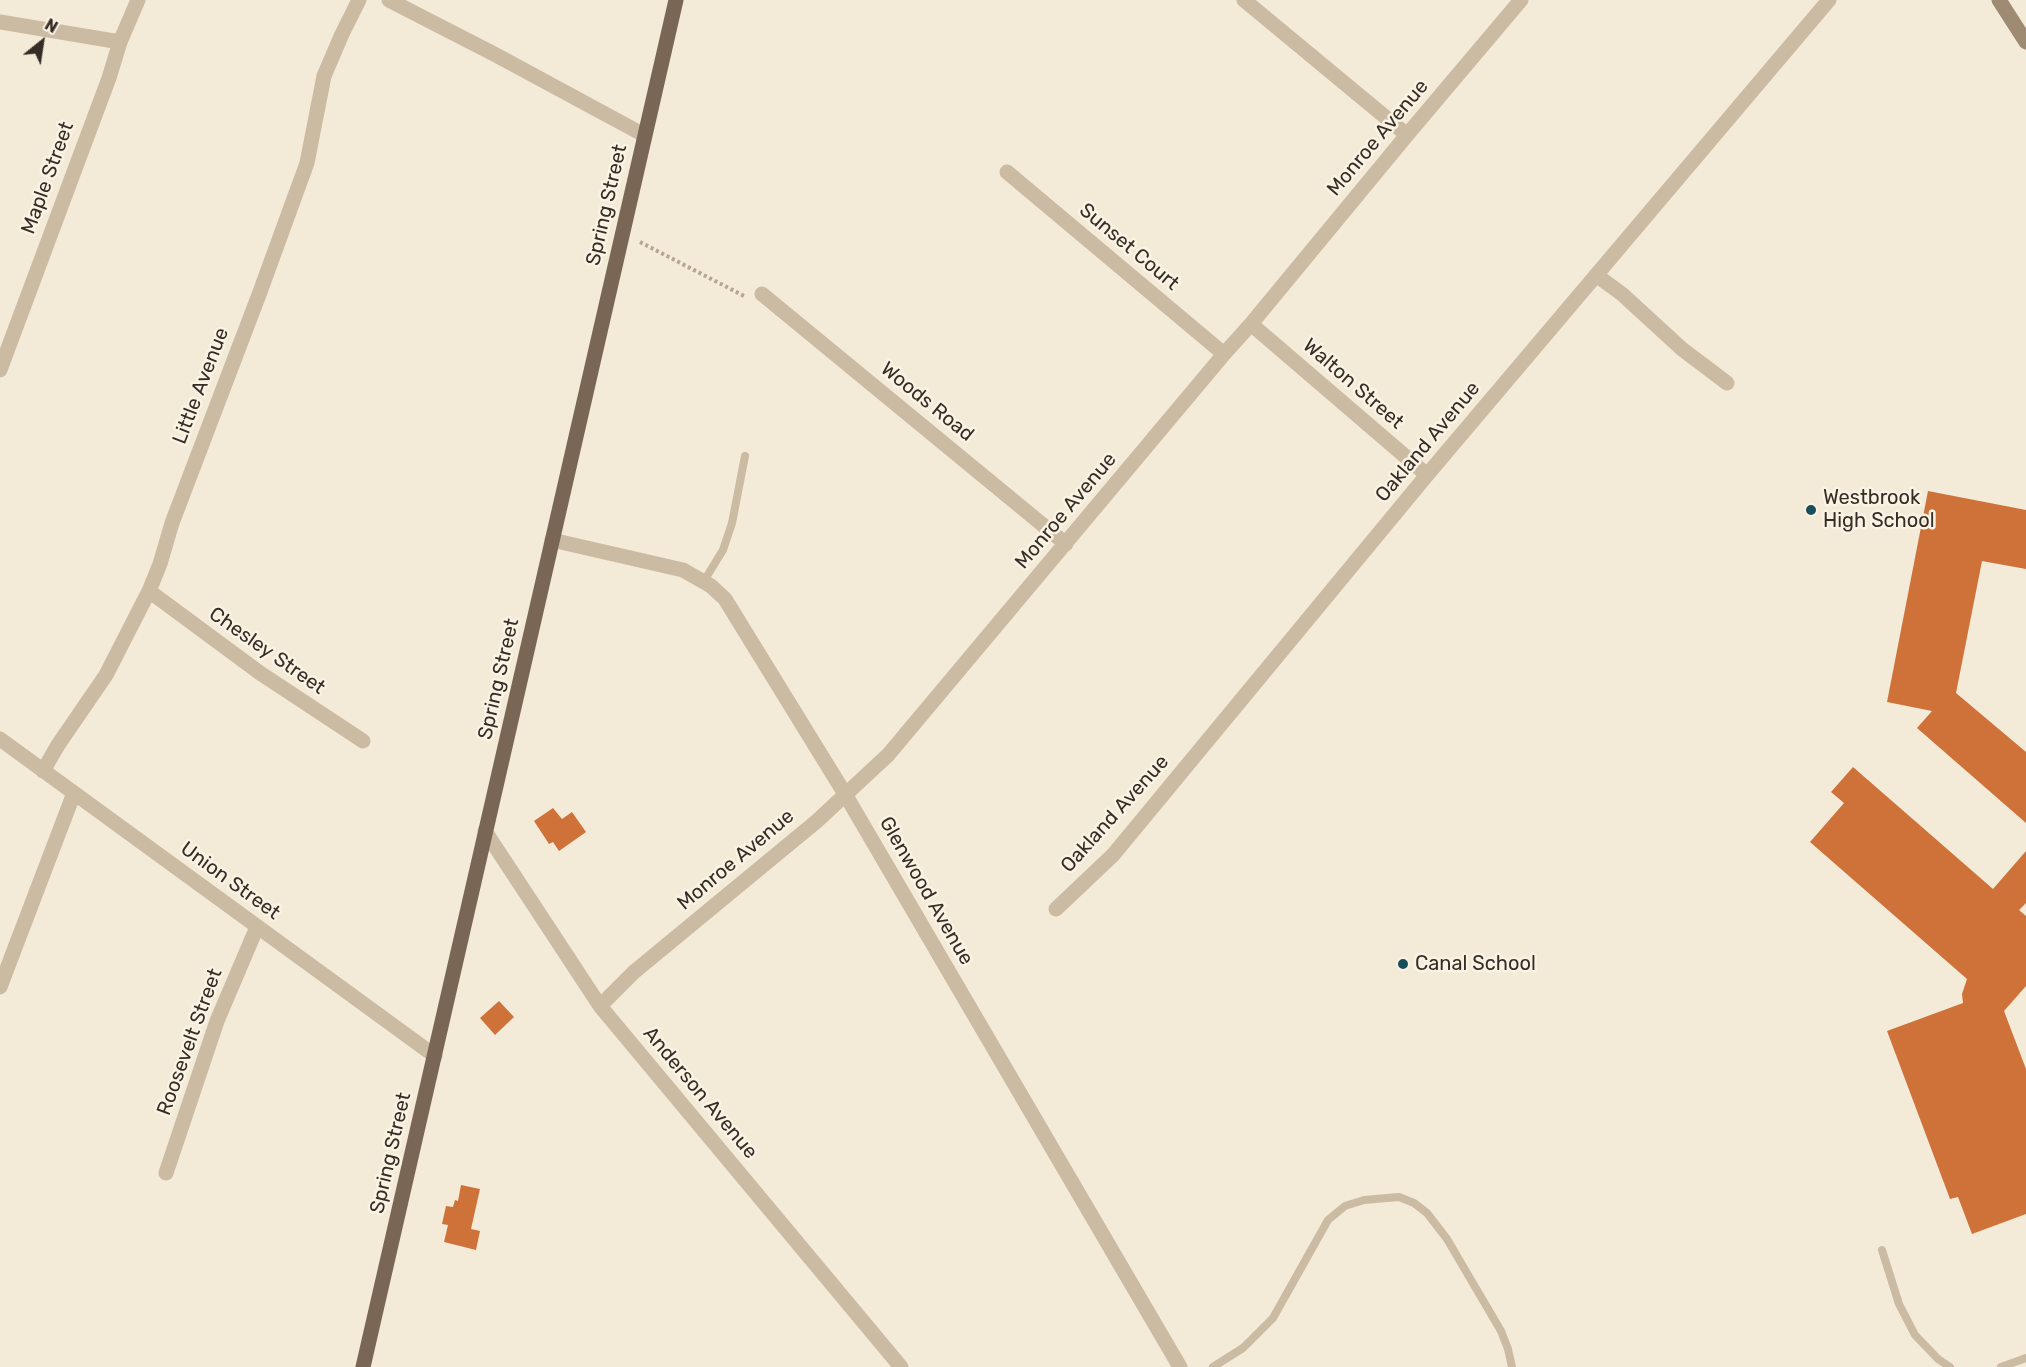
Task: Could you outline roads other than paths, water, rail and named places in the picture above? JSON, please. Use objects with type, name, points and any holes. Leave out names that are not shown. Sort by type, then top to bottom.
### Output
[{"type":"main road","name":"Spring Street","points":[[363,1367],[676,0]]},
{"type":"main road","points":[[1999,0],[2026,42]]},
{"type":"street","name":"Maple Street","points":[[0,370],[109,78],[120,42],[138,0]]},
{"type":"street","name":"Little Avenue","points":[[43,771],[106,675],[149,591],[172,523],[307,163],[324,76],[359,0]]},
{"type":"street","points":[[389,0],[644,135]]},
{"type":"street","points":[[1244,0],[1407,135]]},
{"type":"street","name":"Monroe Avenue","points":[[600,1006],[634,972],[817,821],[888,755],[1521,0]]},
{"type":"street","name":"Oakland Avenue","points":[[1056,909],[1113,855],[1427,475],[1829,0]]},
{"type":"street","points":[[0,22],[120,42]]},
{"type":"street","name":"Sunset Court","points":[[1007,172],[1224,354]]},
{"type":"street","points":[[1596,275],[1622,294],[1682,349],[1727,383]]},
{"type":"street","name":"Woods Road","points":[[762,294],[1066,544]]},
{"type":"street","name":"Walton Street","points":[[1251,324],[1427,475]]},
{"type":"street","name":"Glenwood Avenue","points":[[552,540],[683,570],[704,581],[725,599],[846,794],[1180,1367]]},
{"type":"street","name":"Chesley Street","points":[[149,591],[260,673],[363,741]]},
{"type":"street","name":"Union Street","points":[[0,739],[435,1056]]},
{"type":"street","points":[[0,987],[74,793]]},
{"type":"street","name":"Anderson Avenue","points":[[485,831],[600,1006],[901,1367]]},
{"type":"street","name":"Roosevelt Street","points":[[166,1173],[217,1022],[257,927]]},
{"type":"lane","points":[[704,581],[723,549],[732,523],[745,456]]},
{"type":"lane","points":[[1213,1367],[1243,1348],[1273,1318],[1328,1220],[1345,1206],[1364,1200],[1399,1197],[1414,1203],[1427,1213],[1447,1239],[1501,1331],[1512,1367]]},
{"type":"lane","points":[[1882,1250],[1899,1304],[1915,1335],[1938,1359],[1950,1367]]},
{"type":"lane","points":[[2001,1367],[2026,1358]]},
{"type":"place","name":"Westbrook High School","points":[[1811,510]]},
{"type":"place","name":"Canal School","points":[[1403,964]]}]
